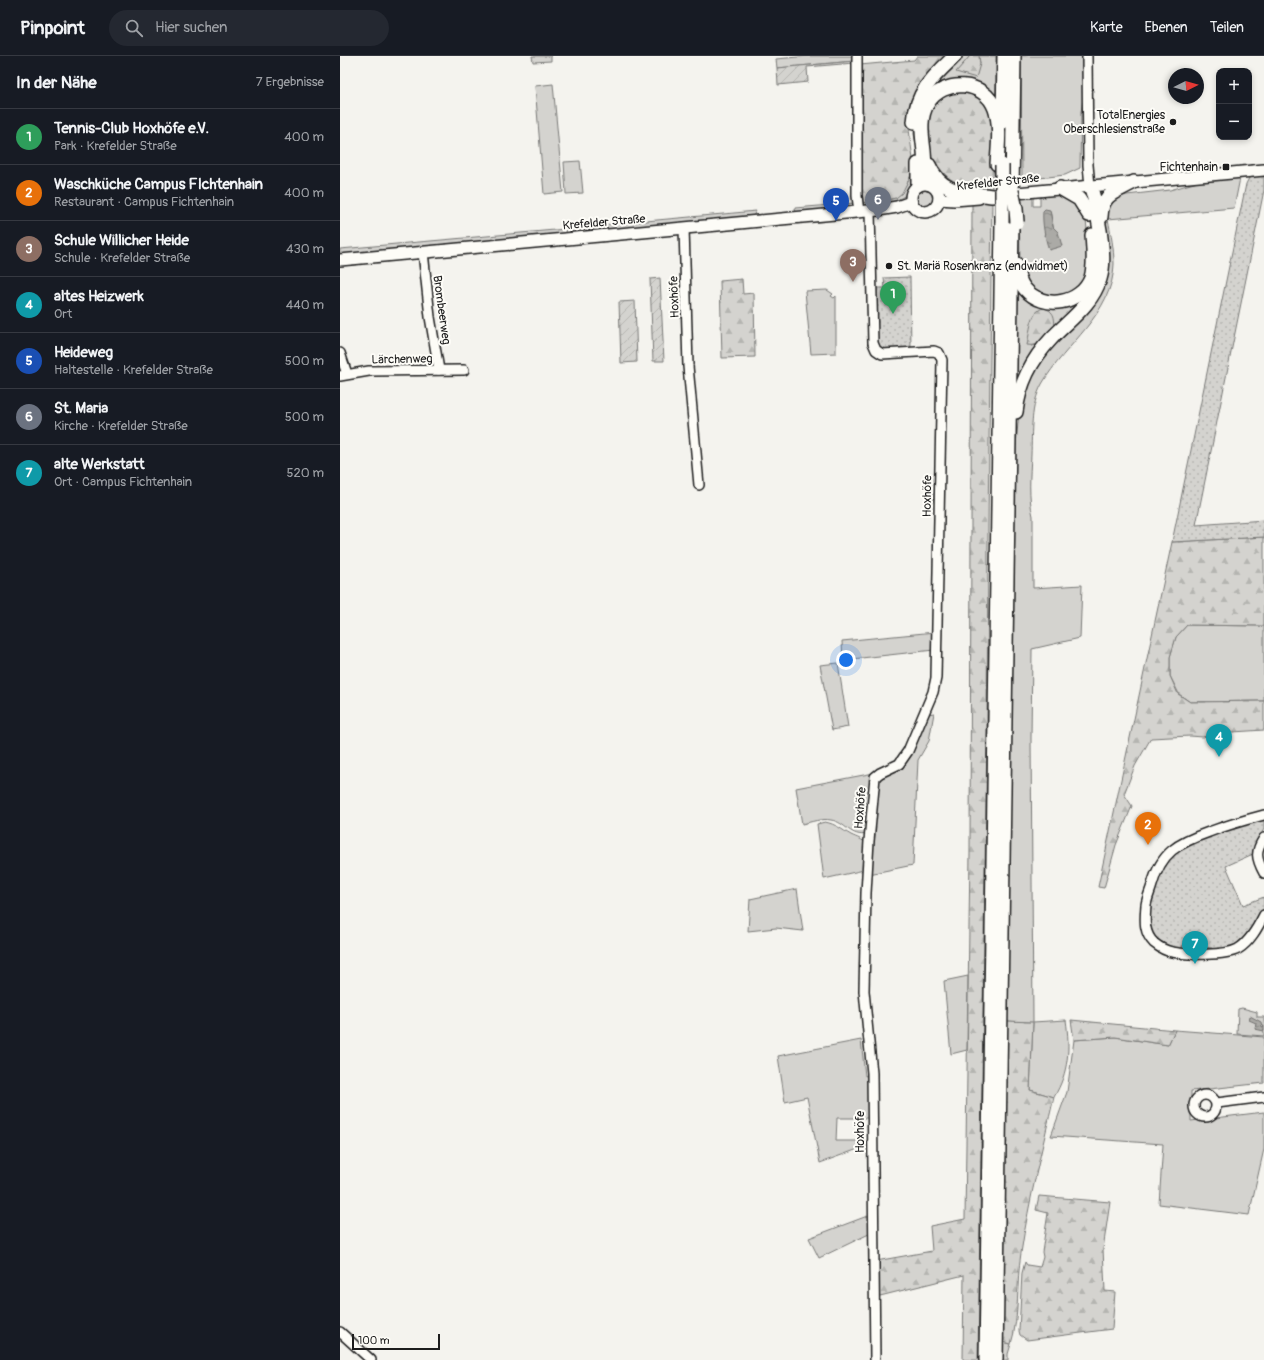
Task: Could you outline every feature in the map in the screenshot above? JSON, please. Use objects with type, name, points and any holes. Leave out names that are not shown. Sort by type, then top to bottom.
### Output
[{"type":"highway","points":[[924,185],[918,170],[914,126],[917,104],[930,81],[955,56]]},
{"type":"highway","points":[[996,1360],[1009,462],[1007,222],[1004,165],[1004,56]]},
{"type":"highway","points":[[1004,165],[1014,56]]},
{"type":"highway","points":[[924,185],[926,175],[923,142],[923,117],[927,104],[938,92],[952,86],[973,88],[988,97],[995,109],[1004,165],[1012,191],[1001,279],[986,1360]]},
{"type":"highway","points":[[923,142],[929,166],[941,183],[955,191],[992,196]]},
{"type":"highway","points":[[1100,235],[1101,209],[1104,200],[1113,193],[1134,182]]},
{"type":"highway","points":[[1007,222],[1017,272],[1021,284],[1027,292],[1048,302],[1059,303],[1068,300],[1079,294],[1085,288],[1091,277],[1094,258],[1089,215],[1088,197],[1090,186]]},
{"type":"highway","points":[[1009,462],[1017,402],[1029,369],[1049,341],[1086,305],[1099,282],[1103,261],[1094,197],[1090,186]]},
{"type":"highway","points":[[1060,188],[1079,200],[1089,215]]},
{"type":"main road","name":"Krefelder Straße","points":[[939,199],[954,200],[1060,188],[1264,170]]},
{"type":"main road","points":[[924,185],[938,191],[939,199],[937,207],[933,210],[925,212],[916,210],[911,202],[911,194],[913,190],[924,185]]},
{"type":"main road","name":"Krefelder Straße","points":[[340,260],[894,208],[911,202]]},
{"type":"street","points":[[857,56],[857,196],[864,211]]},
{"type":"street","points":[[1087,56],[1088,165],[1090,186]]},
{"type":"street","name":"Hoxhöfe","points":[[864,211],[873,343],[876,350],[882,354],[934,351],[939,353],[942,360],[936,678],[933,692],[908,751],[899,764],[875,777],[868,849],[864,991],[872,1073],[875,1360]]},
{"type":"street","name":"Hoxhöfe","points":[[684,228],[688,366],[699,486]]},
{"type":"street","name":"Brombeerweg","points":[[423,252],[430,317],[439,370]]},
{"type":"street","points":[[340,353],[344,375]]},
{"type":"street","name":"Lärchenweg","points":[[344,375],[369,371],[464,370]]},
{"type":"street","points":[[1264,815],[1222,827],[1187,840],[1168,854],[1156,871],[1147,901],[1145,924],[1147,933],[1154,942],[1164,950],[1173,952],[1218,954],[1227,953],[1240,948],[1254,932],[1264,915]]},
{"type":"street","points":[[1264,838],[1257,855],[1264,873]]},
{"type":"street","points":[[1217,1103],[1264,1097]]},
{"type":"street","points":[[340,1332],[371,1360]]},
{"type":"green space","points":[[532,56],[551,56],[551,61],[533,62]]},
{"type":"green space","points":[[809,56],[854,56],[854,61],[777,68],[776,59]]},
{"type":"green space","points":[[917,56],[949,56],[909,117],[909,132],[914,174],[911,175],[902,193],[896,198],[869,203],[860,202],[860,65],[914,60]]},
{"type":"green space","points":[[958,56],[970,56],[957,72],[980,64],[979,56],[996,56],[996,110],[919,159],[914,134],[916,109]]},
{"type":"green space","points":[[970,56],[979,56],[980,64],[976,78],[956,72]]},
{"type":"green space","points":[[1021,56],[1084,56],[1080,168],[1065,175],[1022,180]]},
{"type":"green space","points":[[854,61],[854,63],[807,67],[808,82],[778,85],[777,68]]},
{"type":"green space","points":[[553,84],[563,192],[544,194],[535,86]]},
{"type":"green space","points":[[965,91],[980,99],[991,112],[995,153],[992,185],[962,184],[950,179],[939,167],[933,169],[924,129],[932,104],[950,92]]},
{"type":"green space","points":[[580,161],[583,193],[566,194],[564,162]]},
{"type":"green space","points":[[939,167],[950,179],[956,182],[969,185],[992,185],[992,189],[960,189],[933,169]]},
{"type":"green space","points":[[911,174],[914,174],[913,186],[904,196],[892,202],[864,208],[860,202],[869,203],[896,198],[906,185]]},
{"type":"green space","points":[[1264,174],[1264,190],[1196,525],[1264,520],[1264,537],[1172,542],[1246,184],[1250,176]]},
{"type":"green space","points":[[1240,178],[1234,208],[1108,219],[1113,247],[1114,264],[1112,282],[1106,298],[1086,328],[1052,369],[1042,384],[1035,401],[1032,428],[1030,486],[1030,501],[1033,516],[1033,588],[1082,585],[1080,638],[1032,649],[1031,738],[1033,1022],[1066,1020],[1068,1040],[1067,1060],[1063,1078],[1054,1097],[1030,1090],[1033,1023],[1007,1021],[1016,445],[1019,412],[1025,388],[1044,353],[1081,316],[1102,215],[1116,198],[1127,195],[1170,190],[1201,181]]},
{"type":"green space","points":[[924,188],[931,191],[934,198],[931,205],[924,208],[917,205],[914,198],[917,191]]},
{"type":"green space","points":[[1043,195],[1067,196],[1073,199],[1086,220],[1090,259],[1082,285],[1065,297],[1043,297],[1027,285],[1020,266],[1019,197],[1029,196],[1033,198],[1033,206],[1040,206],[1040,198]],"holes":[[[1050,211],[1054,230],[1044,236]]]},
{"type":"green space","points":[[992,200],[987,730],[978,1360],[963,1360],[964,1275],[876,1297],[876,1261],[932,1251],[930,1226],[965,1219],[970,854],[972,203]]},
{"type":"green space","points":[[855,203],[850,209],[796,214],[795,208]]},
{"type":"green space","points":[[1090,209],[1097,251],[1081,306],[1031,346],[1043,343],[1015,396],[1017,280],[1034,299],[1082,293],[1094,237]]},
{"type":"green space","points":[[756,211],[752,218],[571,235],[569,228]]},
{"type":"green space","points":[[566,229],[565,235],[340,256],[340,249]]},
{"type":"green space","points":[[910,277],[911,350],[882,350],[878,348],[874,288],[885,288],[884,278]]},
{"type":"green space","points":[[660,278],[664,361],[653,361],[650,279]]},
{"type":"green space","points":[[742,279],[743,294],[754,293],[755,357],[722,358],[720,281]]},
{"type":"green space","points":[[827,290],[833,294],[831,296],[834,298],[836,296],[836,353],[811,354],[805,291]]},
{"type":"green space","points":[[635,301],[637,362],[621,363],[619,302]]},
{"type":"green space","points":[[1044,308],[1053,315],[1055,321],[1055,333],[1039,344],[1027,345],[1033,317],[1039,310]]},
{"type":"green space","points":[[1264,537],[1264,626],[1187,625],[1176,637],[1170,657],[1170,676],[1178,694],[1190,702],[1264,701],[1264,730],[1217,733],[1203,737],[1190,736],[1151,738],[1135,766],[1124,794],[1132,806],[1116,845],[1104,888],[1098,887],[1172,542]]},
{"type":"green space","points":[[1187,625],[1264,626],[1264,701],[1190,702],[1179,694],[1170,676],[1170,657],[1176,637]]},
{"type":"green space","points":[[935,632],[934,650],[843,660],[842,641]]},
{"type":"green space","points":[[838,663],[848,727],[832,730],[820,665]]},
{"type":"green space","points":[[934,713],[929,741],[918,760],[913,865],[869,874],[878,776],[902,766],[927,714]]},
{"type":"green space","points":[[874,773],[868,834],[857,834],[836,821],[831,820],[820,820],[802,824],[796,788]]},
{"type":"green space","points":[[1264,816],[1264,829],[1253,854],[1226,866],[1243,905],[1264,897],[1264,911],[1243,942],[1231,950],[1212,952],[1212,948],[1183,945],[1181,950],[1167,948],[1156,941],[1150,931],[1149,901],[1162,866],[1180,847]]},
{"type":"green space","points":[[825,822],[836,826],[862,840],[867,845],[864,870],[824,879],[817,824]]},
{"type":"green space","points":[[797,889],[803,931],[776,928],[748,931],[750,899]]},
{"type":"green space","points":[[968,976],[967,1050],[951,1054],[944,981]]},
{"type":"green space","points":[[1242,1008],[1257,1012],[1257,1017],[1264,1017],[1264,1036],[1237,1034],[1238,1009]]},
{"type":"green space","points":[[1071,1020],[1175,1030],[1168,1045],[1115,1037],[1074,1040]]},
{"type":"green space","points":[[1007,1021],[1033,1022],[1030,1090],[1054,1097],[1024,1233],[1020,1264],[1016,1322],[1011,1344],[1003,1342]]},
{"type":"green space","points":[[1175,1030],[1264,1037],[1264,1083],[1191,1091],[1191,1121],[1264,1112],[1264,1149],[1249,1215],[1159,1204],[1163,1144],[1051,1136],[1067,1092],[1074,1040],[1115,1037],[1168,1045]]},
{"type":"green space","points":[[861,1040],[865,1076],[870,1074],[870,1118],[837,1118],[836,1141],[870,1141],[869,1145],[820,1163],[807,1097],[785,1102],[778,1056]]},
{"type":"green space","points":[[1039,1196],[1110,1202],[1103,1249],[1105,1291],[1115,1292],[1112,1329],[1027,1340],[1020,1335],[1022,1273],[1025,1262],[1027,1265],[1040,1267],[1043,1257],[1042,1252],[1048,1213],[1036,1210]]},
{"type":"green space","points":[[870,1215],[871,1233],[819,1258],[809,1238]]},
{"type":"green space","points":[[1003,1342],[1011,1344],[1008,1360],[1002,1360]]},
{"type":"water","points":[[1045,209],[1050,210],[1053,227],[1058,232],[1062,246],[1049,250],[1043,226],[1043,211]]},
{"type":"water","points":[[1250,1016],[1261,1022],[1262,1027],[1264,1026],[1264,1031],[1255,1029],[1256,1023],[1249,1020]]},
{"type":"place","name":"TotalEnergies Oberschlesienstraße","points":[[1173,122]]},
{"type":"place","name":"Fichtenhain","points":[[1226,167]]},
{"type":"place","name":"St. Maria","points":[[878,220]]},
{"type":"place","name":"Heideweg","points":[[836,221]]},
{"type":"place","name":"St. Mariä Rosenkranz (endwidmet)","points":[[889,266]]},
{"type":"place","name":"Schule Willicher Heide","points":[[853,282]]},
{"type":"place","name":"Tennis-Club Hoxhöfe e.V.","points":[[893,314]]},
{"type":"place","name":"altes Heizwerk","points":[[1219,757]]},
{"type":"place","name":"Waschküche Campus FIchtenhain","points":[[1148,845]]},
{"type":"place","name":"alte Werkstatt","points":[[1195,964]]}]
